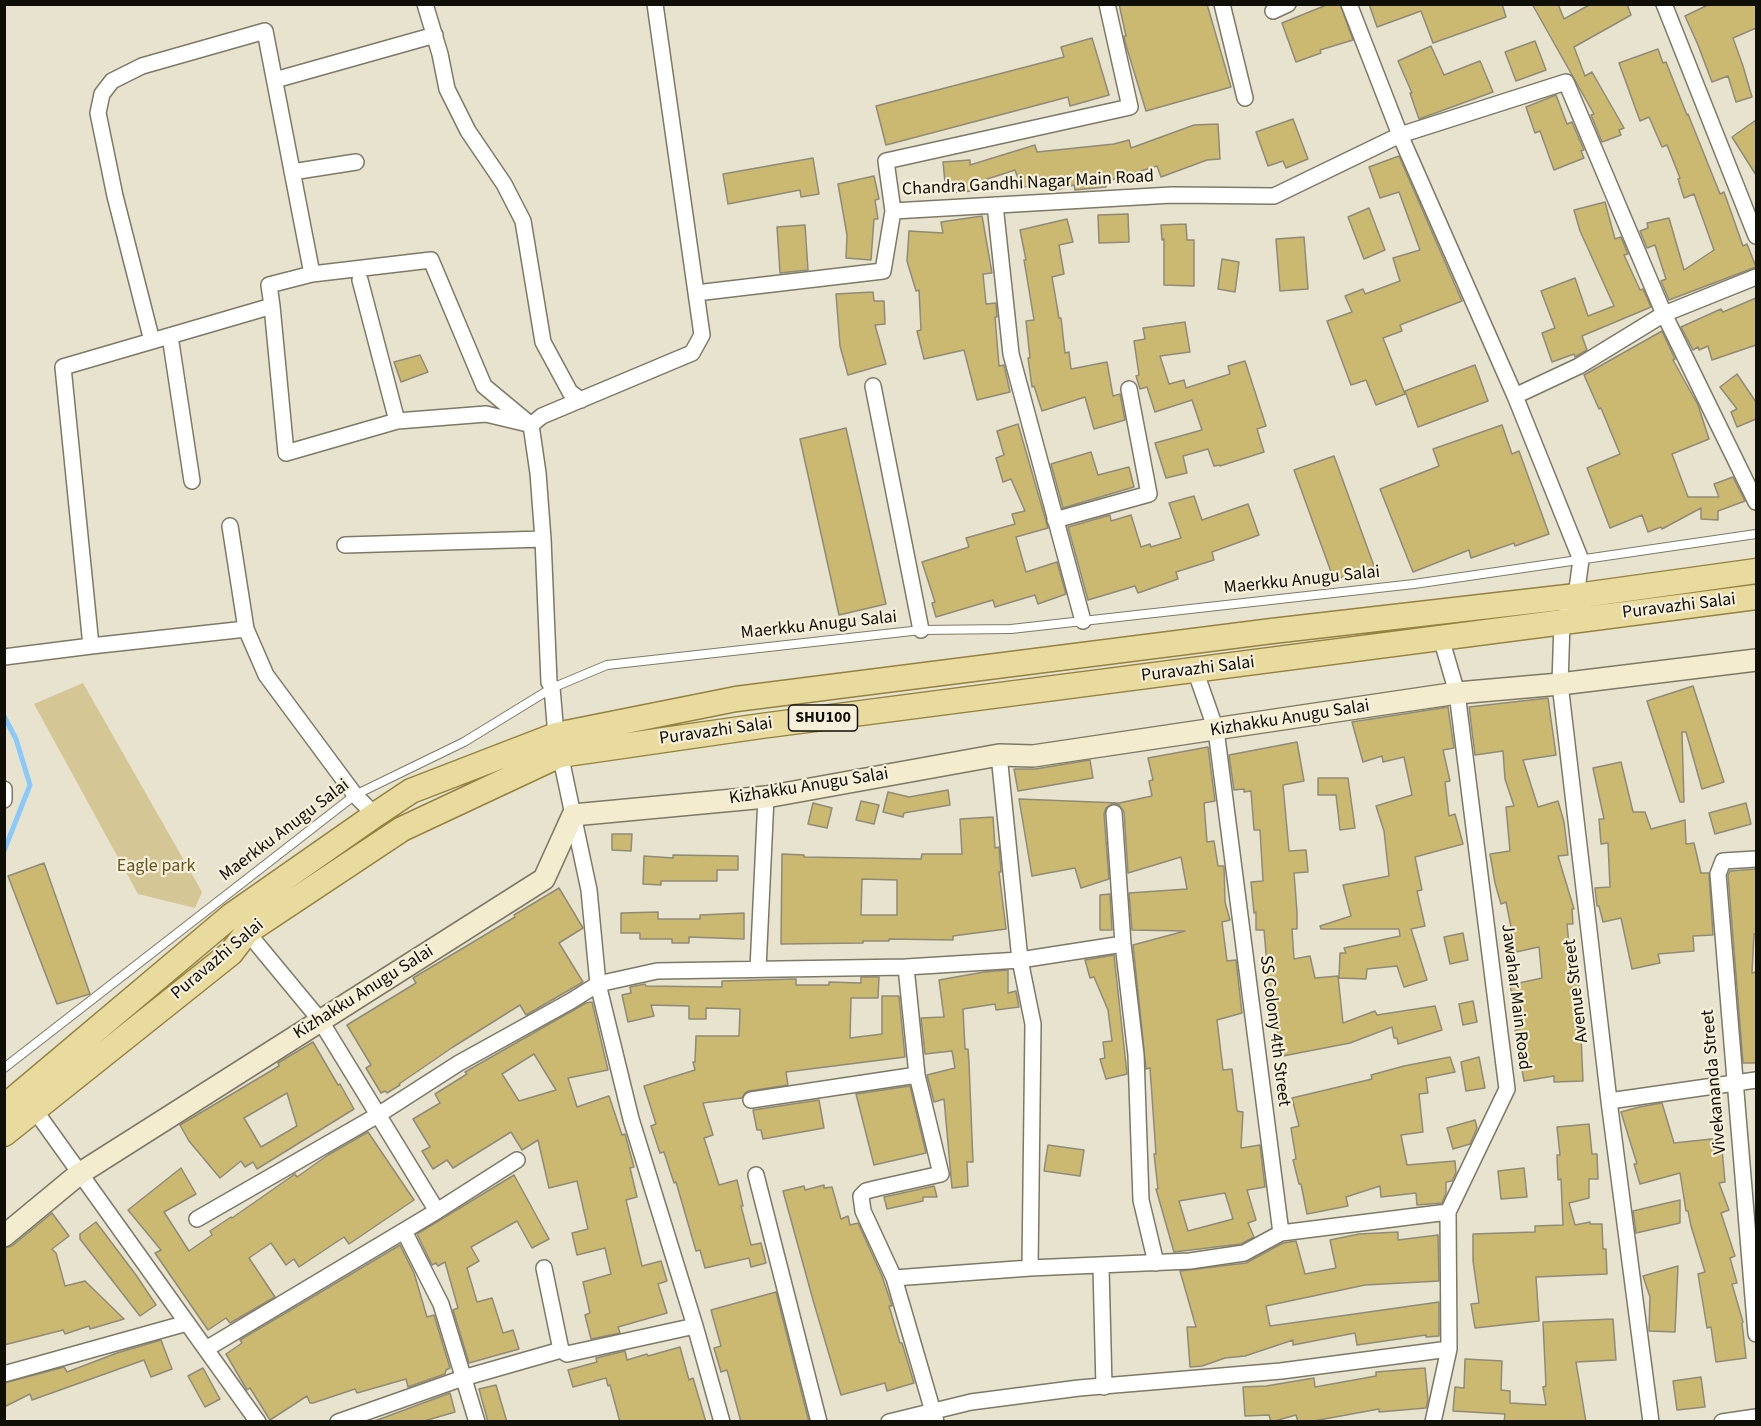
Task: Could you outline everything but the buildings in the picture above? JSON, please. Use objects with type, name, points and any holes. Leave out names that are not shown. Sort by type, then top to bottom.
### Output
[{"type":"main road","name":"Puravazhi Salai","points":[[4,1107],[240,924],[375,815],[411,791],[558,745],[736,699],[1576,596],[1756,571]]},
{"type":"main road","name":"Puravazhi Salai","points":[[4,1134],[231,953],[240,924],[402,829],[558,745],[761,726],[1756,597]]},
{"type":"street","points":[[425,4],[435,35],[447,89],[468,131],[504,184],[523,221],[543,342],[570,392],[581,399]]},
{"type":"street","points":[[655,4],[702,335],[692,353],[581,399],[542,417],[531,425],[486,414],[397,421],[286,453],[268,285],[312,274],[431,260],[484,386],[531,425],[538,473],[543,539],[549,682],[552,688],[558,745],[589,890],[598,984],[631,1119],[722,1422]]},
{"type":"street","points":[[892,211],[886,161],[1130,107],[1107,4]]},
{"type":"street","points":[[1222,4],[1245,98]]},
{"type":"street","points":[[1273,11],[1288,4]]},
{"type":"street","points":[[1349,4],[1401,135],[1515,396],[1581,560]]},
{"type":"street","points":[[1666,5],[1756,236]]},
{"type":"street","points":[[152,341],[115,196],[98,113],[102,94],[112,81],[141,66],[265,31],[312,274]]},
{"type":"street","points":[[275,80],[435,35]]},
{"type":"street","name":"Chandra Gandhi Nagar Main Road","points":[[696,293],[883,271],[892,211],[1172,195],[1274,196],[1401,135],[1566,81],[1664,314]]},
{"type":"street","points":[[292,172],[356,162]]},
{"type":"street","points":[[995,205],[1011,354],[1083,621]]},
{"type":"street","points":[[1515,396],[1579,366],[1664,314],[1756,277]]},
{"type":"street","points":[[360,280],[397,421]]},
{"type":"street","points":[[91,646],[63,367],[272,306]]},
{"type":"street","points":[[1664,314],[1756,502]]},
{"type":"street","points":[[171,336],[192,481]]},
{"type":"street","points":[[873,386],[921,630]]},
{"type":"street","points":[[1055,520],[1149,494],[1129,389]]},
{"type":"street","points":[[230,526],[246,629],[266,675],[355,795],[375,815]]},
{"type":"street","points":[[345,545],[543,539]]},
{"type":"street","name":"Avenue Street","points":[[1581,560],[1576,596],[1562,622],[1560,684],[1609,1101],[1651,1422]]},
{"type":"street","points":[[4,657],[246,629]]},
{"type":"street","name":"Jawahar Main Road","points":[[1433,1422],[1449,1349],[1448,1212],[1507,1089],[1457,693],[1441,638]]},
{"type":"street","name":"Kizhakku Anugu Salai","points":[[4,1236],[79,1174],[544,879],[573,815],[766,797],[999,754],[1033,756],[1457,693],[1560,684],[1756,660]]},
{"type":"street","name":"SS Colony 4th Street","points":[[1195,670],[1216,730],[1281,1233]]},
{"type":"street","points":[[999,754],[1020,960],[1033,1024],[1030,1268]]},
{"type":"street","points":[[758,969],[766,797]]},
{"type":"street","points":[[1114,813],[1123,944],[1136,1055],[1141,1200],[1156,1263]]},
{"type":"street","name":"Vivekananda Street","points":[[1756,860],[1723,861],[1718,874],[1756,1334]]},
{"type":"street","points":[[240,924],[320,1020],[437,1211]]},
{"type":"street","points":[[197,1219],[378,1115],[459,1063],[598,984],[657,971],[906,967],[1020,960],[1123,944]]},
{"type":"street","points":[[906,967],[918,1076],[941,1174],[866,1191],[861,1196],[862,1211],[894,1278],[934,1416]]},
{"type":"street","points":[[751,1100],[918,1076]]},
{"type":"street","points":[[1609,1101],[1756,1080]]},
{"type":"street","points":[[34,1109],[258,1422]]},
{"type":"street","points":[[206,1349],[437,1211],[517,1160]]},
{"type":"street","points":[[756,1175],[819,1422]]},
{"type":"street","points":[[894,1278],[1030,1268],[1101,1267],[1190,1261],[1244,1253],[1281,1233],[1448,1212]]},
{"type":"street","points":[[404,1231],[441,1304],[477,1422]]},
{"type":"street","points":[[1101,1267],[1104,1387]]},
{"type":"street","points":[[544,1268],[561,1350],[567,1354],[695,1326]]},
{"type":"street","points":[[4,1374],[187,1323]]},
{"type":"street","points":[[889,1422],[934,1416],[971,1402],[1079,1388],[1281,1371],[1449,1349]]},
{"type":"street","points":[[338,1422],[463,1378],[561,1350]]},
{"type":"street","points":[[1722,1422],[1756,1417]]},
{"type":"lane","name":"Maerkku Anugu Salai","points":[[4,1068],[355,795],[464,742],[552,688],[607,665],[921,630],[1011,629],[1414,584],[1756,534]]},
{"type":"green space","name":"Eagle park","points":[[83,683],[202,892],[195,908],[138,894],[34,704]]},
{"type":"waterway","points":[[4,716],[16,739],[30,785],[4,851]]}]
